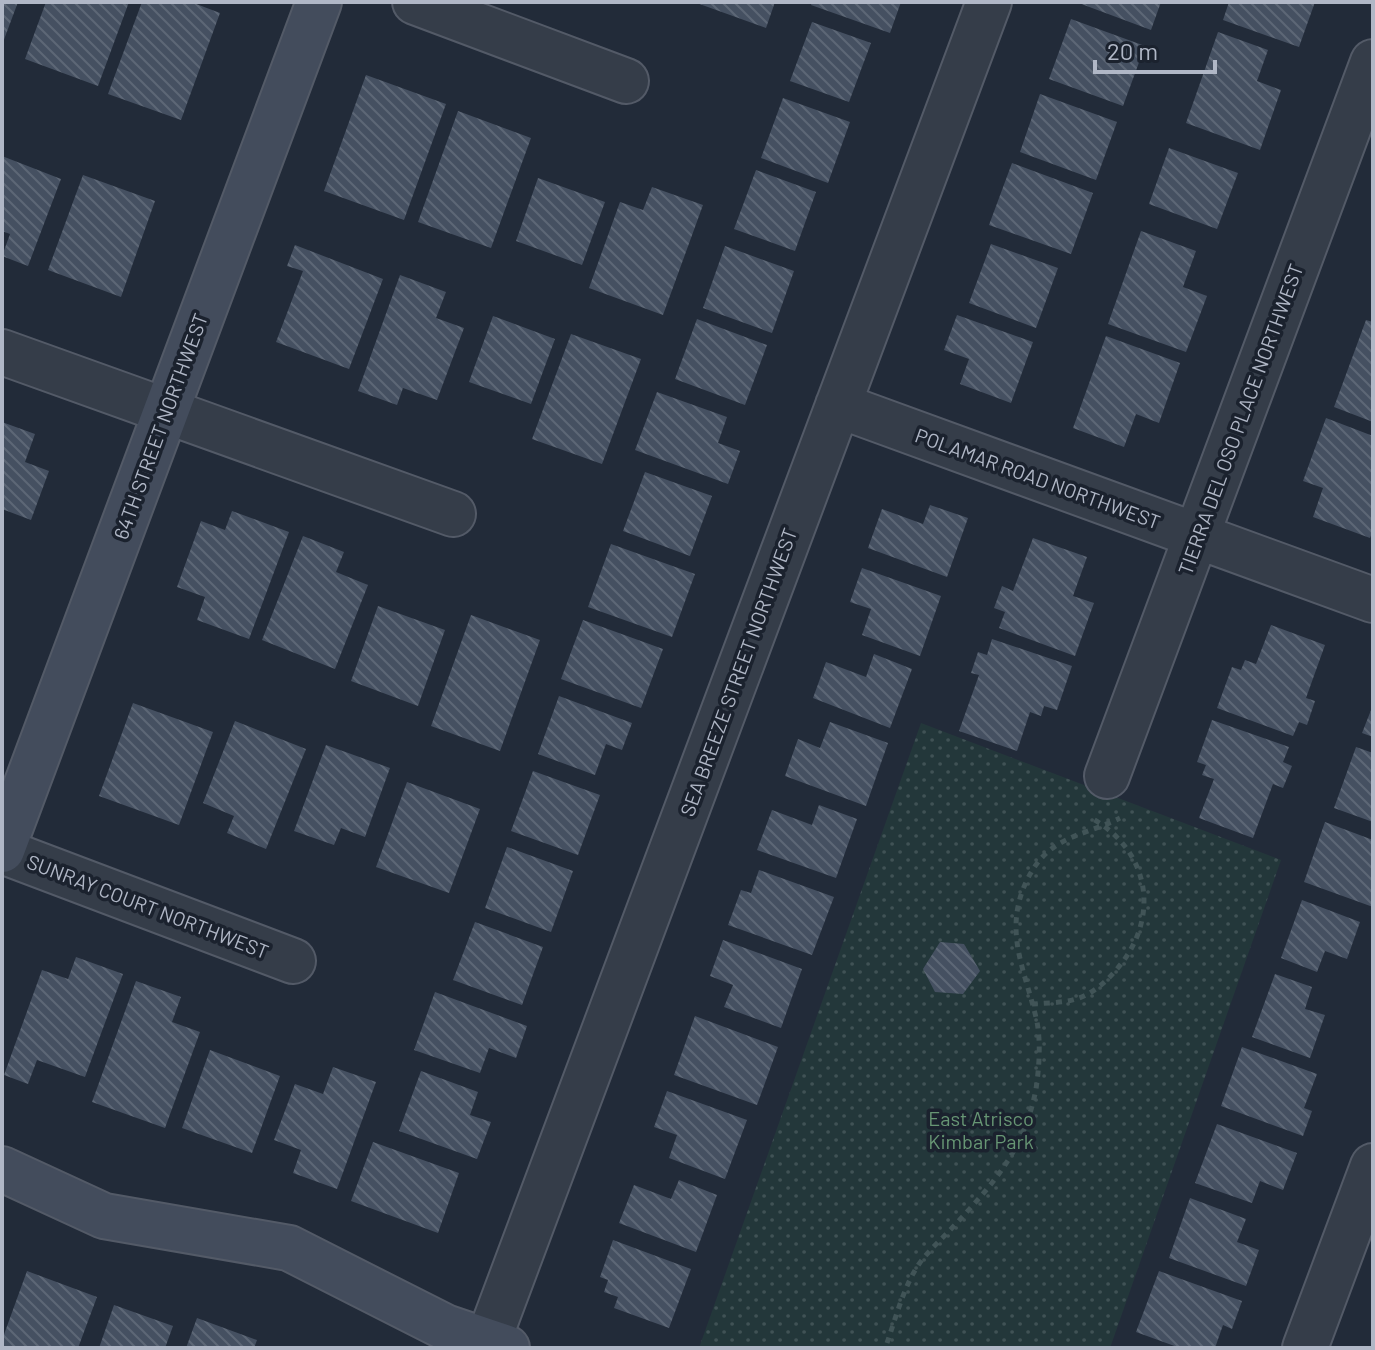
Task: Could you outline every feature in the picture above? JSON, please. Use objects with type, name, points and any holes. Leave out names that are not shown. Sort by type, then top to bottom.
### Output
[{"type":"street","name":"64TH STREET NORTHWEST","points":[[2,851],[319,2]]},
{"type":"street","points":[[415,2],[626,81]]},
{"type":"street","name":"SEA BREEZE STREET NORTHWEST","points":[[497,1344],[838,405],[989,2]]},
{"type":"street","name":"TIERRA DEL OSO PLACE NORTHWEST","points":[[1107,776],[1373,62]]},
{"type":"street","points":[[2,352],[453,514]]},
{"type":"street","name":"POLAMAR ROAD NORTHWEST","points":[[838,405],[1373,600]]},
{"type":"street","name":"SUNRAY COURT NORTHWEST","points":[[2,851],[293,961]]},
{"type":"street","points":[[1305,1348],[1373,1166]]},
{"type":"street","points":[[2,1169],[104,1216],[289,1248],[445,1327],[497,1344]]},
{"type":"path","points":[[1032,1004],[1076,999],[1102,985],[1127,957],[1142,922],[1144,891],[1139,869],[1120,837],[1079,811]]},
{"type":"path","points":[[887,1343],[918,1265],[1012,1158],[1030,1116],[1036,1085],[1038,1026],[1014,931],[1027,879],[1051,849],[1083,831],[1130,812]]},
{"type":"green space","name":"East Atrisco Kimbar Park","points":[[921,723],[1281,860],[1110,1348],[699,1348]]},
{"type":"building","points":[[2,2],[18,2],[2,45]]},
{"type":"building","points":[[46,2],[129,2],[98,86],[25,59]]},
{"type":"building","points":[[142,2],[191,2],[220,13],[181,120],[108,94]]},
{"type":"building","points":[[694,2],[775,2],[766,28]]},
{"type":"building","points":[[812,2],[901,2],[890,33],[811,5]]},
{"type":"building","points":[[1076,2],[1161,2],[1151,30]]},
{"type":"building","points":[[1229,2],[1315,2],[1299,47],[1223,20]]},
{"type":"building","points":[[1071,19],[1145,46],[1123,106],[1049,79]]},
{"type":"building","points":[[812,22],[871,43],[849,102],[790,81]]},
{"type":"building","points":[[1218,32],[1268,50],[1257,81],[1281,90],[1260,150],[1186,123]]},
{"type":"building","points":[[366,75],[446,104],[404,220],[324,191]]},
{"type":"building","points":[[1040,94],[1117,122],[1096,180],[1020,152]]},
{"type":"building","points":[[783,98],[850,122],[828,183],[761,158]]},
{"type":"building","points":[[458,111],[531,138],[491,248],[418,222]]},
{"type":"building","points":[[1169,148],[1238,173],[1217,229],[1149,204]]},
{"type":"building","points":[[2,156],[61,179],[28,266],[2,256],[10,234],[2,231]]},
{"type":"building","points":[[1012,163],[1093,193],[1071,254],[989,225]]},
{"type":"building","points":[[756,170],[816,192],[795,251],[734,229]]},
{"type":"building","points":[[83,175],[155,201],[121,297],[48,270]]},
{"type":"building","points":[[538,178],[605,202],[582,265],[516,241]]},
{"type":"building","points":[[652,187],[703,205],[663,315],[589,288],[620,202],[643,210]]},
{"type":"building","points":[[1141,231],[1196,251],[1183,287],[1207,296],[1186,352],[1108,324]]},
{"type":"building","points":[[991,244],[1058,268],[1036,328],[969,303]]},
{"type":"building","points":[[295,245],[383,279],[349,369],[276,342],[303,271],[287,266]]},
{"type":"building","points":[[725,246],[794,271],[772,333],[703,308]]},
{"type":"building","points":[[400,275],[446,292],[436,318],[464,328],[437,400],[403,388],[397,405],[358,391]]},
{"type":"building","points":[[957,315],[1033,342],[1011,403],[960,384],[969,359],[944,350]]},
{"type":"building","points":[[493,316],[555,339],[531,404],[469,382]]},
{"type":"building","points":[[697,319],[767,345],[745,405],[675,379]]},
{"type":"building","points":[[1366,320],[1373,322],[1373,422],[1334,407]]},
{"type":"building","points":[[571,334],[641,359],[602,464],[532,439]]},
{"type":"building","points":[[1106,336],[1180,363],[1159,423],[1136,414],[1124,447],[1073,428]]},
{"type":"building","points":[[657,392],[727,417],[718,443],[740,451],[728,484],[635,450]]},
{"type":"building","points":[[1326,418],[1373,436],[1373,530],[1370,538],[1313,517],[1323,488],[1303,481]]},
{"type":"building","points":[[2,422],[35,434],[25,462],[49,471],[31,520],[2,509]]},
{"type":"building","points":[[645,472],[712,496],[690,556],[623,531]]},
{"type":"building","points":[[930,505],[968,518],[947,577],[868,548],[882,509],[923,524]]},
{"type":"building","points":[[232,511],[289,532],[249,639],[197,620],[205,597],[177,587],[201,521],[225,530]]},
{"type":"building","points":[[303,536],[344,552],[336,572],[368,585],[335,669],[262,640]]},
{"type":"building","points":[[1033,538],[1087,557],[1073,596],[1094,603],[1075,656],[999,628],[1005,612],[994,608],[1002,586],[1013,591]]},
{"type":"building","points":[[611,544],[695,574],[672,637],[588,607]]},
{"type":"building","points":[[862,568],[941,596],[920,656],[862,635],[871,609],[850,602]]},
{"type":"building","points":[[378,606],[445,630],[418,706],[351,681]]},
{"type":"building","points":[[471,615],[540,640],[500,751],[431,726]]},
{"type":"building","points":[[583,620],[663,649],[641,708],[561,679]]},
{"type":"building","points":[[1271,625],[1325,645],[1306,698],[1315,701],[1307,725],[1299,722],[1293,736],[1217,708],[1232,667],[1241,670],[1245,660],[1256,664]]},
{"type":"building","points":[[992,639],[1072,666],[1057,710],[1044,706],[1041,716],[1030,712],[1017,751],[959,731],[979,675],[971,673],[978,652],[987,655]]},
{"type":"building","points":[[874,654],[912,669],[890,728],[813,698],[826,662],[866,677]]},
{"type":"building","points":[[559,696],[632,723],[622,750],[606,744],[595,775],[538,754]]},
{"type":"building","points":[[133,703],[213,732],[179,825],[99,796]]},
{"type":"building","points":[[1373,705],[1373,737],[1362,733]]},
{"type":"building","points":[[1212,720],[1289,747],[1283,762],[1292,766],[1283,788],[1273,784],[1253,838],[1199,818],[1214,779],[1202,775],[1206,765],[1197,762]]},
{"type":"building","points":[[235,721],[306,749],[266,849],[227,833],[234,816],[203,803]]},
{"type":"building","points":[[830,722],[888,743],[866,806],[785,776],[798,739],[820,748]]},
{"type":"building","points":[[326,745],[390,768],[365,837],[341,828],[334,845],[294,831]]},
{"type":"building","points":[[1356,747],[1373,753],[1373,822],[1334,808]]},
{"type":"building","points":[[533,771],[600,795],[578,855],[511,831]]},
{"type":"building","points":[[407,782],[480,809],[449,893],[376,867]]},
{"type":"building","points":[[819,805],[857,819],[836,878],[757,850],[772,810],[812,825]]},
{"type":"building","points":[[1325,822],[1373,840],[1373,907],[1304,882]]},
{"type":"building","points":[[507,847],[573,871],[551,932],[485,908]]},
{"type":"building","points":[[759,870],[834,897],[812,955],[728,925],[741,890],[751,893]]},
{"type":"building","points":[[1302,900],[1360,922],[1347,959],[1325,951],[1317,972],[1281,958]]},
{"type":"building","points":[[475,922],[543,947],[522,1005],[453,980]]},
{"type":"building","points":[[723,940],[802,969],[781,1028],[724,1007],[733,985],[710,976]]},
{"type":"building","points":[[940,942],[964,944],[980,971],[963,994],[935,992],[923,969]]},
{"type":"building","points":[[76,957],[123,974],[85,1077],[37,1060],[28,1084],[4,1075],[42,970],[68,979]]},
{"type":"building","points":[[1275,974],[1312,987],[1305,1009],[1325,1015],[1310,1058],[1252,1037]]},
{"type":"building","points":[[136,981],[181,997],[172,1022],[200,1032],[165,1128],[92,1102]]},
{"type":"building","points":[[435,992],[527,1026],[516,1058],[489,1048],[480,1073],[414,1050]]},
{"type":"building","points":[[695,1016],[778,1047],[757,1105],[674,1075]]},
{"type":"building","points":[[1242,1047],[1317,1074],[1304,1108],[1312,1111],[1303,1136],[1221,1106]]},
{"type":"building","points":[[210,1050],[280,1076],[252,1153],[182,1128]]},
{"type":"building","points":[[333,1067],[376,1082],[337,1189],[293,1173],[301,1150],[274,1140],[295,1084],[323,1094]]},
{"type":"building","points":[[421,1071],[478,1092],[470,1115],[491,1122],[477,1159],[399,1131]]},
{"type":"building","points":[[667,1091],[747,1120],[725,1179],[669,1158],[677,1135],[654,1127]]},
{"type":"building","points":[[1217,1124],[1297,1153],[1283,1190],[1260,1181],[1252,1203],[1195,1183]]},
{"type":"building","points":[[373,1142],[459,1173],[438,1233],[351,1201]]},
{"type":"building","points":[[679,1180],[717,1195],[696,1252],[619,1223],[634,1185],[671,1199]]},
{"type":"building","points":[[1190,1198],[1246,1219],[1237,1242],[1259,1250],[1246,1286],[1169,1258]]},
{"type":"building","points":[[613,1240],[691,1269],[669,1328],[614,1308],[618,1297],[604,1292],[608,1280],[600,1277]]},
{"type":"building","points":[[27,1271],[97,1297],[78,1348],[2,1348],[2,1340]]},
{"type":"building","points":[[1159,1271],[1242,1301],[1232,1329],[1223,1325],[1215,1348],[1180,1348],[1136,1332]]},
{"type":"building","points":[[114,1305],[173,1326],[165,1348],[99,1348]]},
{"type":"building","points":[[197,1318],[257,1340],[254,1348],[186,1348]]}]
